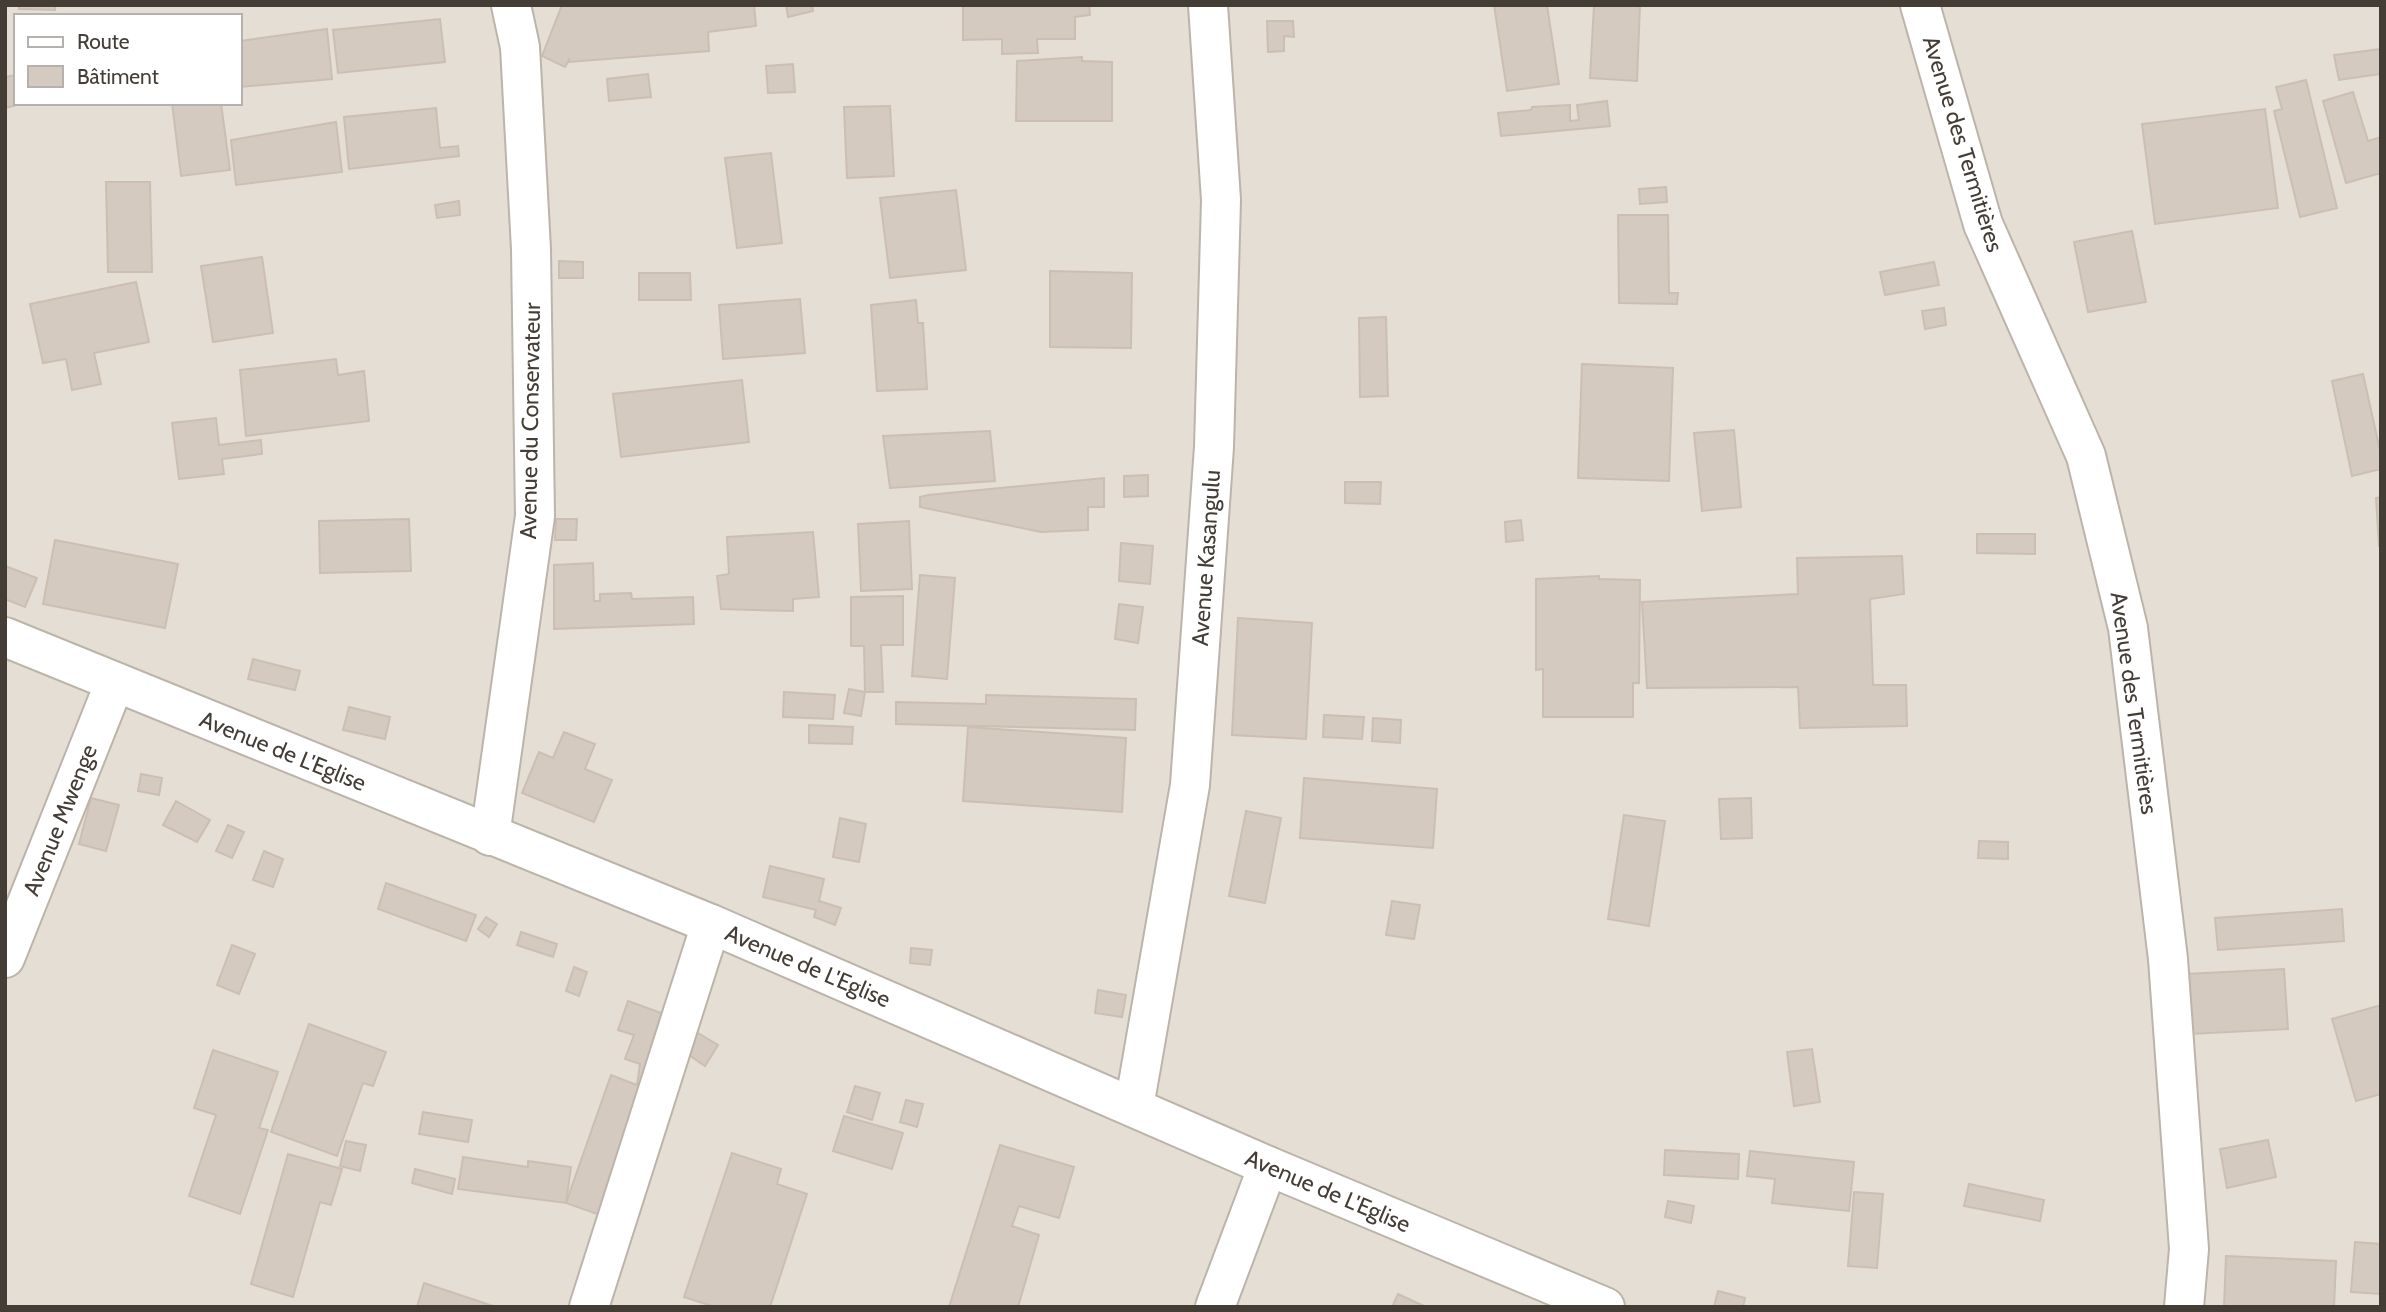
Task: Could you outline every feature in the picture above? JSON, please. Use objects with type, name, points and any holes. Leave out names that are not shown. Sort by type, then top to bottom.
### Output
[{"type":"street","name":"Avenue du Conservateur","points":[[490,835],[534,516],[531,249],[520,47],[512,5]]},
{"type":"street","name":"Avenue Kasangulu","points":[[1134,1107],[1190,785],[1214,447],[1221,200],[1208,5]]},
{"type":"street","name":"Avenue des Termitières","points":[[1920,5],[1983,224],[2086,456],[2128,628],[2168,959],[2189,1249],[2184,1307]]},
{"type":"street","name":"Avenue de L'Eglise","points":[[5,637],[710,923],[1268,1166],[1605,1307]]},
{"type":"street","name":"Avenue Mwenge","points":[[5,958],[115,682]]},
{"type":"street","points":[[589,1307],[710,923]]},
{"type":"street","points":[[1215,1307],[1268,1166]]},
{"type":"shaded area","points":[[5,5],[2381,5],[2381,1307],[5,1307]]},
{"type":"building","points":[[19,5],[55,5],[55,10],[19,9]]},
{"type":"building","points":[[562,5],[754,5],[756,26],[708,32],[709,51],[569,60],[565,67],[542,56]]},
{"type":"building","points":[[786,5],[812,5],[813,11],[788,17]]},
{"type":"building","points":[[963,5],[1089,5],[1090,15],[1075,17],[1075,39],[1037,39],[1038,53],[1002,54],[1002,39],[963,40]]},
{"type":"building","points":[[1494,5],[1547,5],[1559,84],[1507,91]]},
{"type":"building","points":[[1594,5],[1640,5],[1637,81],[1590,78]]},
{"type":"building","points":[[440,19],[445,62],[338,73],[333,30]]},
{"type":"building","points":[[1267,21],[1293,21],[1294,37],[1284,36],[1284,51],[1268,52]]},
{"type":"building","points":[[327,29],[332,79],[242,87],[242,41]]},
{"type":"building","points":[[2381,49],[2381,74],[2339,80],[2334,55]]},
{"type":"building","points":[[1082,57],[1082,61],[1112,62],[1112,121],[1016,121],[1017,61]]},
{"type":"building","points":[[793,64],[795,92],[768,93],[766,66]]},
{"type":"building","points":[[648,74],[651,97],[609,101],[607,79]]},
{"type":"building","points":[[14,75],[14,105],[17,105],[5,108],[5,77]]},
{"type":"building","points":[[2306,80],[2337,208],[2300,217],[2274,111],[2282,109],[2276,87]]},
{"type":"building","points":[[2353,92],[2368,141],[2381,137],[2381,173],[2346,183],[2323,101]]},
{"type":"building","points":[[1607,101],[1610,126],[1501,136],[1498,113],[1531,110],[1532,107],[1570,105],[1570,121],[1579,120],[1577,105]]},
{"type":"building","points":[[172,105],[221,105],[230,170],[181,176]]},
{"type":"building","points":[[890,106],[894,176],[847,178],[844,107]]},
{"type":"building","points":[[436,108],[440,148],[458,146],[459,156],[349,169],[344,117]]},
{"type":"building","points":[[2265,109],[2278,208],[2155,224],[2142,124]]},
{"type":"building","points":[[336,122],[342,172],[236,185],[231,140]]},
{"type":"building","points":[[771,153],[782,243],[737,248],[725,158]]},
{"type":"building","points":[[106,182],[150,182],[152,272],[108,272]]},
{"type":"building","points":[[1666,187],[1667,202],[1640,204],[1639,189]]},
{"type":"building","points":[[956,190],[966,270],[890,278],[880,198]]},
{"type":"building","points":[[459,201],[460,215],[437,218],[435,205]]},
{"type":"building","points":[[1618,215],[1668,215],[1669,293],[1678,293],[1677,304],[1619,303]]},
{"type":"building","points":[[2132,231],[2146,302],[2088,312],[2074,242]]},
{"type":"building","points":[[262,257],[273,333],[213,342],[201,266]]},
{"type":"building","points":[[559,261],[583,262],[583,278],[559,278]]},
{"type":"building","points":[[1934,262],[1939,285],[1885,295],[1880,272]]},
{"type":"building","points":[[1050,271],[1132,273],[1131,348],[1050,347]]},
{"type":"building","points":[[639,273],[690,273],[691,300],[639,300]]},
{"type":"building","points":[[136,282],[149,342],[94,353],[101,384],[72,390],[66,359],[43,363],[30,304]]},
{"type":"building","points":[[800,299],[805,353],[723,359],[719,305]]},
{"type":"building","points":[[916,300],[918,323],[923,323],[927,389],[877,391],[871,305]]},
{"type":"building","points":[[1944,308],[1946,325],[1925,329],[1922,311]]},
{"type":"building","points":[[1386,317],[1388,396],[1360,397],[1359,318]]},
{"type":"building","points":[[336,359],[338,375],[364,371],[369,421],[246,436],[240,370]]},
{"type":"building","points":[[1582,364],[1673,368],[1669,481],[1578,478]]},
{"type":"building","points":[[2363,374],[2381,455],[2381,469],[2352,476],[2332,381]]},
{"type":"building","points":[[742,380],[749,442],[621,457],[613,394]]},
{"type":"building","points":[[216,418],[219,445],[261,440],[262,454],[222,459],[224,474],[179,479],[172,423]]},
{"type":"building","points":[[1734,430],[1741,507],[1702,511],[1694,433]]},
{"type":"building","points":[[990,431],[995,481],[890,488],[883,436]]},
{"type":"building","points":[[1148,475],[1148,496],[1124,497],[1124,476]]},
{"type":"building","points":[[1104,478],[1104,507],[1088,507],[1088,530],[1041,532],[920,507],[920,497],[928,495]]},
{"type":"building","points":[[1345,482],[1381,482],[1380,504],[1345,503]]},
{"type":"building","points":[[2381,497],[2381,546],[2379,546],[2376,498]]},
{"type":"building","points":[[409,519],[411,571],[320,573],[319,521]]},
{"type":"building","points":[[556,519],[577,519],[576,540],[555,540]]},
{"type":"building","points":[[1521,520],[1523,540],[1506,542],[1505,522]]},
{"type":"building","points":[[909,521],[912,589],[861,591],[858,524]]},
{"type":"building","points":[[813,532],[819,597],[793,599],[793,611],[721,609],[717,576],[729,574],[727,537]]},
{"type":"building","points":[[1977,534],[2035,534],[2035,554],[1977,553]]},
{"type":"building","points":[[55,540],[178,564],[165,628],[43,604]]},
{"type":"building","points":[[1121,543],[1153,546],[1150,584],[1119,581]]},
{"type":"building","points":[[1902,556],[1904,594],[1870,599],[1873,685],[1906,685],[1907,726],[1800,728],[1798,687],[1647,688],[1642,602],[1798,594],[1797,558]]},
{"type":"building","points":[[593,563],[594,601],[600,601],[600,594],[631,593],[632,599],[693,597],[694,624],[554,629],[554,565]]},
{"type":"building","points":[[5,566],[37,578],[25,607],[5,599]]},
{"type":"building","points":[[920,575],[955,578],[947,679],[912,676]]},
{"type":"building","points":[[1599,576],[1599,579],[1640,580],[1639,683],[1633,683],[1633,717],[1543,717],[1543,669],[1536,670],[1536,579]]},
{"type":"building","points":[[903,596],[903,645],[881,645],[883,692],[865,692],[864,646],[851,646],[851,597]]},
{"type":"building","points":[[1119,604],[1143,607],[1138,643],[1115,639]]},
{"type":"building","points":[[1238,618],[1312,623],[1306,739],[1232,735]]},
{"type":"building","points":[[253,659],[300,671],[295,690],[248,679]]},
{"type":"building","points":[[849,689],[865,692],[861,716],[844,713]]},
{"type":"building","points":[[784,692],[835,695],[833,719],[783,717]]},
{"type":"building","points":[[986,695],[1136,699],[1135,730],[896,724],[896,702],[986,704]]},
{"type":"building","points":[[349,707],[390,717],[385,739],[343,730]]},
{"type":"building","points":[[1324,715],[1364,717],[1362,739],[1323,737]]},
{"type":"building","points":[[1373,718],[1401,720],[1400,743],[1372,741]]},
{"type":"building","points":[[809,725],[853,727],[852,744],[809,743]]},
{"type":"building","points":[[968,727],[1126,738],[1122,812],[963,801]]},
{"type":"building","points":[[564,732],[595,744],[585,769],[612,780],[594,822],[522,793],[539,752],[553,758]]},
{"type":"building","points":[[141,774],[162,778],[159,795],[138,791]]},
{"type":"building","points":[[1304,778],[1437,789],[1433,848],[1300,838]]},
{"type":"building","points":[[91,798],[119,805],[106,851],[79,844]]},
{"type":"building","points":[[1751,798],[1752,838],[1721,839],[1719,799]]},
{"type":"building","points":[[176,801],[210,820],[197,842],[163,825]]},
{"type":"building","points":[[1246,811],[1281,818],[1265,903],[1229,896]]},
{"type":"building","points":[[1624,815],[1665,821],[1649,926],[1608,919]]},
{"type":"building","points":[[840,818],[866,824],[859,862],[833,857]]},
{"type":"building","points":[[228,825],[244,832],[232,858],[216,851]]},
{"type":"building","points":[[1979,841],[2008,842],[2008,859],[1978,858]]},
{"type":"building","points":[[264,851],[283,859],[273,887],[253,880]]},
{"type":"building","points":[[770,866],[824,879],[819,901],[841,908],[835,925],[814,917],[816,910],[763,897]]},
{"type":"building","points":[[386,883],[476,915],[466,941],[378,909]]},
{"type":"building","points":[[1392,901],[1420,905],[1414,939],[1386,935]]},
{"type":"building","points":[[2342,909],[2344,941],[2218,950],[2215,918]]},
{"type":"building","points":[[486,917],[497,924],[489,937],[478,929]]},
{"type":"building","points":[[521,932],[557,944],[553,957],[517,945]]},
{"type":"building","points":[[232,945],[255,954],[239,994],[217,985]]},
{"type":"building","points":[[911,948],[932,950],[930,965],[910,963]]},
{"type":"building","points":[[574,967],[587,972],[579,996],[566,991]]},
{"type":"building","points":[[2284,969],[2288,1029],[2190,1034],[2186,974]]},
{"type":"building","points":[[1098,990],[1126,995],[1122,1017],[1095,1013]]},
{"type":"building","points":[[628,1001],[667,1015],[648,1067],[645,1066],[643,1087],[600,1215],[566,1203],[611,1075],[637,1085],[640,1064],[625,1059],[634,1035],[618,1030]]},
{"type":"building","points":[[2381,1005],[2381,1094],[2356,1101],[2332,1019]]},
{"type":"building","points":[[309,1024],[386,1052],[373,1086],[363,1083],[337,1156],[271,1132]]},
{"type":"building","points":[[698,1033],[718,1045],[705,1066],[686,1053]]},
{"type":"building","points":[[1812,1049],[1820,1102],[1794,1106],[1787,1052]]},
{"type":"building","points":[[213,1050],[278,1072],[259,1128],[268,1130],[240,1214],[189,1196],[216,1115],[194,1108]]},
{"type":"building","points":[[855,1086],[880,1093],[872,1120],[847,1112]]},
{"type":"building","points":[[906,1100],[923,1104],[917,1127],[900,1122]]},
{"type":"building","points":[[423,1112],[472,1120],[468,1142],[419,1134]]},
{"type":"building","points":[[844,1116],[903,1133],[892,1169],[833,1151]]},
{"type":"building","points":[[2268,1140],[2276,1177],[2227,1188],[2220,1149]]},
{"type":"building","points":[[346,1141],[366,1145],[360,1171],[340,1166]]},
{"type":"building","points":[[1000,1145],[1074,1167],[1059,1218],[1019,1206],[1012,1226],[1039,1235],[1018,1307],[949,1307]]},
{"type":"building","points":[[1665,1150],[1739,1154],[1738,1179],[1664,1175]]},
{"type":"building","points":[[1750,1151],[1854,1162],[1849,1211],[1772,1203],[1775,1179],[1747,1176]]},
{"type":"building","points":[[732,1153],[781,1169],[777,1184],[807,1194],[770,1307],[715,1307],[684,1297]]},
{"type":"building","points":[[288,1154],[342,1169],[331,1205],[320,1202],[293,1297],[251,1284]]},
{"type":"building","points":[[463,1157],[528,1167],[528,1161],[571,1167],[566,1203],[458,1189]]},
{"type":"building","points":[[415,1169],[455,1179],[452,1194],[412,1183]]},
{"type":"building","points":[[1969,1184],[2044,1200],[2040,1221],[1964,1206]]},
{"type":"building","points":[[1854,1192],[1883,1194],[1877,1268],[1848,1266]]},
{"type":"building","points":[[1668,1201],[1694,1206],[1691,1223],[1665,1217]]},
{"type":"building","points":[[2355,1242],[2381,1244],[2381,1294],[2351,1292]]},
{"type":"building","points":[[2226,1256],[2336,1261],[2334,1307],[2224,1307]]},
{"type":"building","points":[[424,1283],[496,1307],[417,1307]]},
{"type":"building","points":[[1718,1291],[1745,1298],[1743,1307],[1714,1307]]},
{"type":"building","points":[[1398,1294],[1426,1307],[1392,1307]]}]
